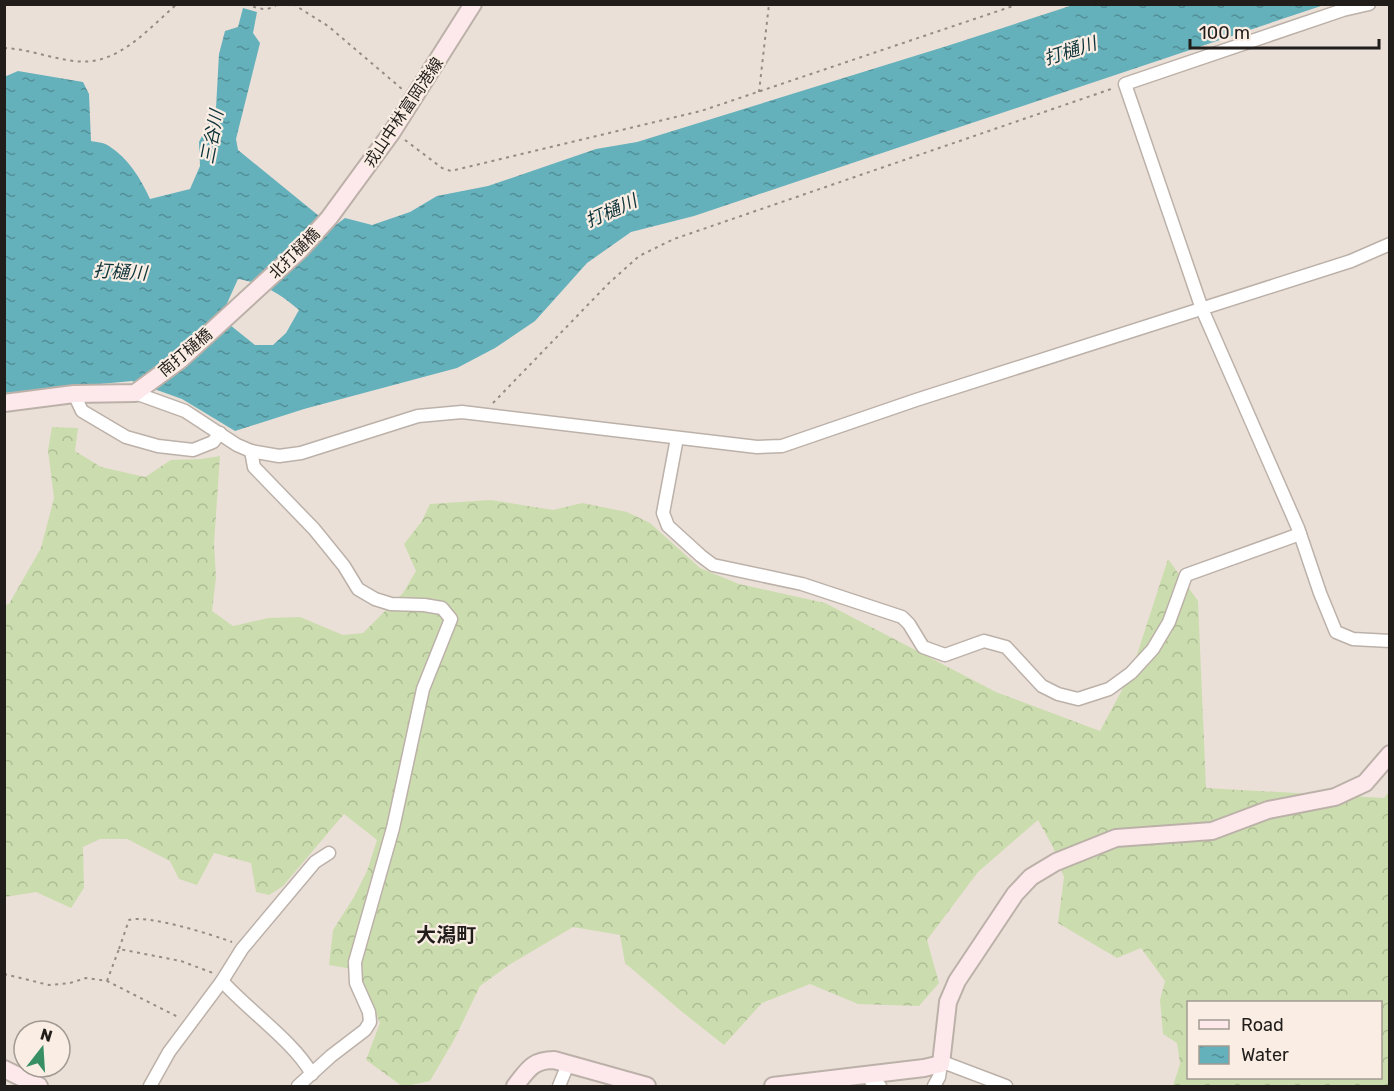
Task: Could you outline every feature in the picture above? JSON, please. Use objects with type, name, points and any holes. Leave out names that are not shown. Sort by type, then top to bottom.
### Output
[{"type":"main road","name":"戎山中林富岡港線","points":[[329,218],[392,132],[473,4]]},
{"type":"main road","name":"北打樋橋","points":[[229,315],[300,250],[329,218]]},
{"type":"main road","name":"南打樋橋","points":[[137,390],[180,360],[229,315]]},
{"type":"main road","points":[[4,403],[74,394],[137,390]]},
{"type":"main road","points":[[783,1086],[941,1064],[948,1002],[957,981],[1016,894],[1031,877],[1056,862],[1116,838],[1212,831],[1268,810],[1335,798],[1365,783],[1389,754]]},
{"type":"main road","points":[[515,1086],[533,1064],[542,1060],[554,1060],[647,1086]]},
{"type":"main road","points":[[4,1069],[39,1086]]},
{"type":"street","points":[[1369,4],[1343,9],[1125,84],[1202,309],[1300,534],[1336,632],[1353,639],[1389,641]]},
{"type":"street","points":[[137,390],[185,411],[237,445],[251,451],[279,456],[301,453],[418,416],[462,412],[757,447],[782,446],[916,400],[1351,261],[1389,244]]},
{"type":"street","points":[[74,394],[82,411],[126,437],[158,446],[193,450],[213,442],[220,433]]},
{"type":"street","points":[[677,438],[663,513],[668,526],[713,565],[802,584],[902,617],[923,647],[945,655],[984,641],[1006,647],[1042,686],[1058,694],[1078,699],[1109,689],[1131,673],[1153,649],[1169,622],[1186,575],[1300,534]]},
{"type":"street","points":[[251,451],[254,466],[314,529],[344,566],[358,589],[375,599],[391,604],[442,608],[451,619],[423,689],[393,828],[355,962],[356,983],[369,1012],[370,1022],[365,1030],[331,1056],[298,1086]]},
{"type":"street","points":[[150,1086],[169,1052],[222,981],[242,949],[315,862],[328,854]]},
{"type":"street","points":[[222,981],[237,998],[304,1059],[312,1074]]},
{"type":"street","points":[[559,1086],[568,1064]]},
{"type":"street","points":[[934,1086],[939,1077],[941,1064],[961,1067],[1006,1086]]},
{"type":"street","points":[[867,1075],[870,1081],[880,1086]]},
{"type":"path","points":[[4,48],[74,61],[95,62],[109,58],[137,39],[177,4]]},
{"type":"path","points":[[246,4],[263,10],[271,10],[278,4]]},
{"type":"path","points":[[293,4],[328,26],[414,99]]},
{"type":"path","points":[[759,92],[769,4]]},
{"type":"path","points":[[392,132],[416,146],[442,168],[451,171],[701,111],[1019,4]]},
{"type":"path","points":[[483,414],[608,284],[639,256],[674,239],[1125,84]]},
{"type":"path","points":[[107,981],[129,920],[134,918],[160,922],[220,938],[242,949]]},
{"type":"path","points":[[119,949],[181,961],[211,972],[222,981]]},
{"type":"path","points":[[4,975],[49,985],[70,983],[86,978],[107,981],[190,1024]]},
{"type":"green space","points":[[52,427],[78,428],[75,451],[101,467],[145,477],[171,460],[220,456],[214,544],[216,577],[212,611],[233,626],[268,618],[300,617],[343,635],[363,633],[403,593],[416,571],[404,544],[422,521],[430,504],[491,500],[553,510],[582,503],[627,512],[650,523],[700,568],[739,584],[825,603],[996,692],[1100,731],[1131,673],[1168,559],[1198,601],[1206,788],[1384,798],[1389,792],[1389,1086],[1173,1086],[1180,1064],[1177,1043],[1163,1034],[1160,1000],[1165,981],[1141,948],[1117,958],[1058,923],[1064,877],[1053,847],[1038,820],[978,872],[927,940],[939,983],[919,1006],[858,1004],[810,984],[762,1003],[724,1045],[625,963],[620,935],[573,927],[509,965],[480,986],[454,1040],[430,1081],[402,1086],[366,1060],[380,1023],[361,980],[347,968],[329,965],[333,930],[367,871],[377,840],[344,814],[283,886],[269,895],[256,892],[251,863],[214,853],[197,885],[179,879],[170,861],[127,839],[100,839],[83,847],[84,888],[71,908],[36,892],[5,897],[5,605],[9,604],[41,548],[54,498],[48,450]]},
{"type":"water","points":[[1073,5],[1324,5],[694,216],[631,232],[587,263],[535,321],[495,348],[457,368],[304,409],[235,431],[182,399],[132,381],[5,393],[4,77],[18,71],[83,82],[89,94],[91,141],[107,145],[116,151],[138,177],[150,199],[190,189],[200,166],[199,142],[216,108],[219,54],[225,31],[238,27],[243,8],[257,12],[253,33],[260,43],[236,139],[238,150],[319,216],[337,224],[345,218],[372,225],[410,212],[437,196],[488,186],[596,149],[637,142]],"holes":[[[238,279],[271,290],[299,310],[286,333],[273,345],[255,345],[230,325],[224,310]]]},
{"type":"district","name":"大潟町","points":[[446,935]]},
{"type":"water label","name":"打樋川","points":[[1070,51]]},
{"type":"water label","name":"三谷川","points":[[212,137]]},
{"type":"water label","name":"打樋川","points":[[611,211]]},
{"type":"water label","name":"打樋川","points":[[120,272]]}]
